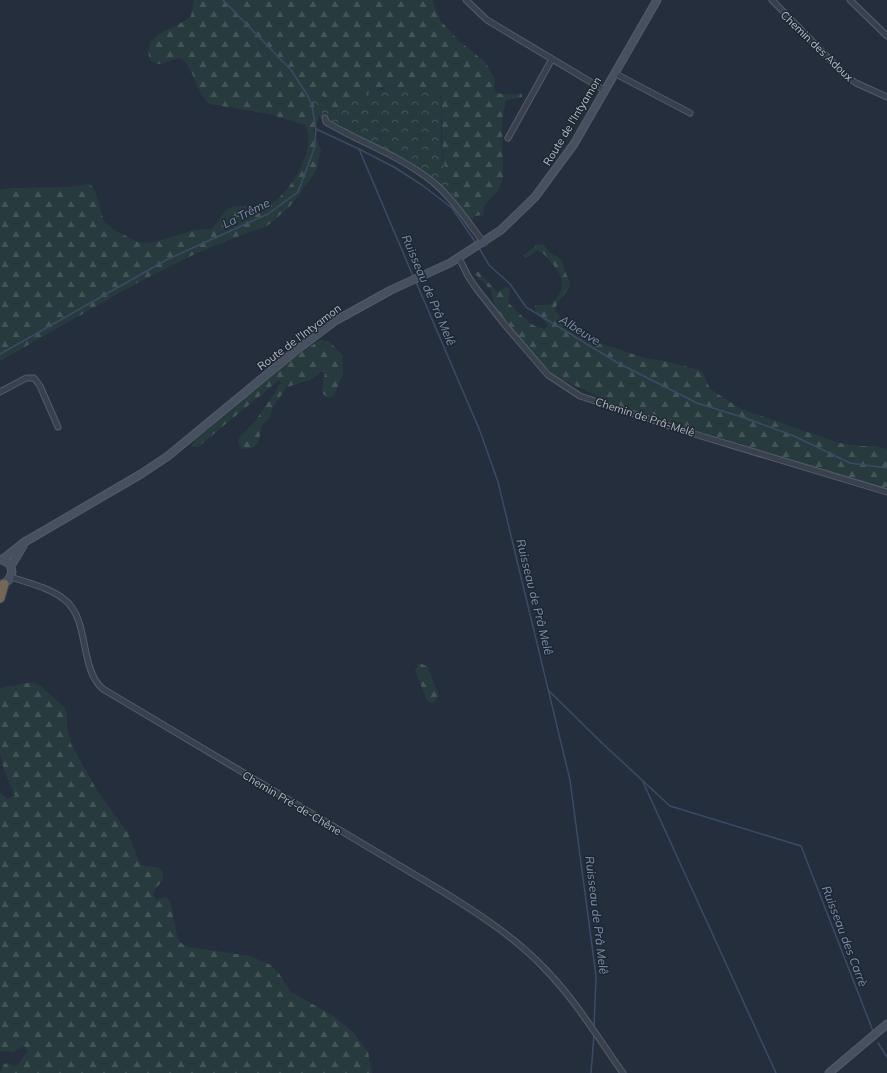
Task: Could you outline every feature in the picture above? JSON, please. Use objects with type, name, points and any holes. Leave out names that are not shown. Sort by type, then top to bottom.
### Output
[{"type":"highway","points":[[0,598],[2,584]]},
{"type":"main road","name":"Route de l'Intyamon","points":[[1,559],[28,540],[158,463],[188,441],[323,330],[369,301],[472,251],[517,215],[535,197],[554,174],[574,144],[657,0]]},
{"type":"main road","name":"Route de l'Intyamon","points":[[11,566],[16,554],[28,540]]},
{"type":"main road","points":[[1,559],[11,566],[11,576],[2,584]]},
{"type":"main road","points":[[829,1073],[887,1024]]},
{"type":"street","points":[[466,0],[486,20],[604,90]]},
{"type":"street","name":"Chemin des Adoux","points":[[772,0],[846,76],[856,83],[887,97]]},
{"type":"street","points":[[850,0],[887,36]]},
{"type":"street","points":[[508,138],[552,59]]},
{"type":"street","points":[[614,73],[690,113]]},
{"type":"street","points":[[325,118],[326,122],[379,148],[430,180],[452,202],[482,244]]},
{"type":"street","name":"Chemin de Prâ-Melê","points":[[459,258],[468,276],[505,325],[548,375],[580,396],[690,433],[887,492]]},
{"type":"street","points":[[0,392],[26,378],[34,378],[40,386],[58,427]]},
{"type":"street","name":"Chemin Pré-de-Chêne","points":[[11,576],[59,596],[70,605],[77,620],[94,678],[103,689],[489,921],[515,941],[543,967],[566,993],[623,1073]]},
{"type":"green space","points":[[194,0],[432,0],[440,20],[458,40],[485,62],[495,79],[494,91],[501,94],[522,94],[522,97],[506,100],[502,120],[503,179],[497,192],[484,206],[483,215],[475,216],[471,221],[459,206],[452,193],[444,164],[442,102],[441,97],[435,89],[381,88],[334,110],[332,110],[322,95],[318,93],[316,110],[319,116],[313,130],[321,150],[317,168],[310,180],[290,206],[271,223],[265,227],[195,254],[135,284],[0,361],[0,190],[12,188],[71,187],[90,184],[95,191],[104,222],[116,231],[138,242],[144,243],[158,241],[195,230],[211,229],[223,214],[232,207],[240,206],[254,209],[262,208],[272,203],[281,195],[298,173],[308,147],[308,135],[305,125],[269,114],[210,104],[201,94],[190,69],[181,58],[158,64],[153,63],[150,59],[149,48],[151,41],[191,16]]},
{"type":"green space","points":[[390,87],[430,88],[438,91],[442,105],[442,156],[449,184],[456,200],[450,201],[399,162],[373,147],[330,126],[319,115],[313,101],[314,94],[320,93],[332,110],[334,110],[372,92]]},
{"type":"green space","points":[[538,244],[544,245],[549,252],[562,260],[570,287],[557,304],[555,310],[567,327],[581,337],[645,358],[699,370],[703,373],[710,389],[741,409],[839,443],[859,446],[875,446],[887,449],[887,494],[868,483],[810,471],[700,439],[694,436],[681,424],[631,411],[558,378],[549,371],[515,333],[495,307],[491,290],[475,274],[478,271],[497,292],[506,287],[509,288],[508,303],[530,323],[541,328],[546,328],[548,325],[536,312],[535,306],[549,305],[559,294],[562,284],[559,273],[543,253],[536,251],[525,258],[524,255]]},
{"type":"green space","points":[[320,340],[329,341],[343,356],[343,374],[333,397],[329,398],[323,394],[322,388],[325,372],[321,372],[311,380],[287,387],[273,407],[269,419],[262,425],[258,444],[252,448],[242,449],[238,443],[239,438],[256,420],[281,383],[279,380],[198,447],[192,447],[192,444],[197,439],[290,360]]},
{"type":"green space","points":[[419,663],[427,666],[439,696],[433,704],[427,700],[415,671]]},
{"type":"green space","points":[[33,682],[42,687],[65,708],[67,714],[67,728],[71,744],[98,792],[128,833],[139,861],[142,865],[157,867],[162,871],[163,880],[155,889],[153,895],[156,899],[165,897],[170,900],[178,941],[188,947],[250,956],[269,964],[278,972],[291,992],[332,1015],[353,1032],[368,1052],[372,1073],[0,1073],[4,1064],[8,1063],[14,1066],[18,1065],[28,1050],[24,1046],[13,1052],[0,1051],[0,793],[7,799],[15,796],[4,770],[0,753],[0,688]]},
{"type":"waterway","name":"La Trême","points":[[0,354],[168,259],[268,214],[298,192],[314,149],[316,129],[312,106],[308,96],[291,70],[223,0]]},
{"type":"waterway","name":"Albeuve","points":[[316,129],[394,167],[422,185],[452,208],[476,243]]},
{"type":"waterway","name":"Ruisseau de Prâ Melê","points":[[359,149],[413,276]]},
{"type":"waterway","name":"Albeuve","points":[[479,248],[489,265],[510,284],[526,307],[618,363],[697,403],[742,417],[794,436],[850,463],[887,468]]},
{"type":"waterway","name":"Ruisseau de Prâ Melê","points":[[416,282],[480,431],[498,482],[570,780],[596,976],[594,1029]]},
{"type":"waterway","points":[[548,690],[670,806],[801,846],[873,1031]]},
{"type":"waterway","points":[[643,782],[776,1073]]},
{"type":"waterway","name":"Ruisseau de Prâ Melê","points":[[591,1073],[594,1035]]},
{"type":"waterway","name":"Ruisseau des Carrè","points":[[878,1043],[887,1057]]}]
